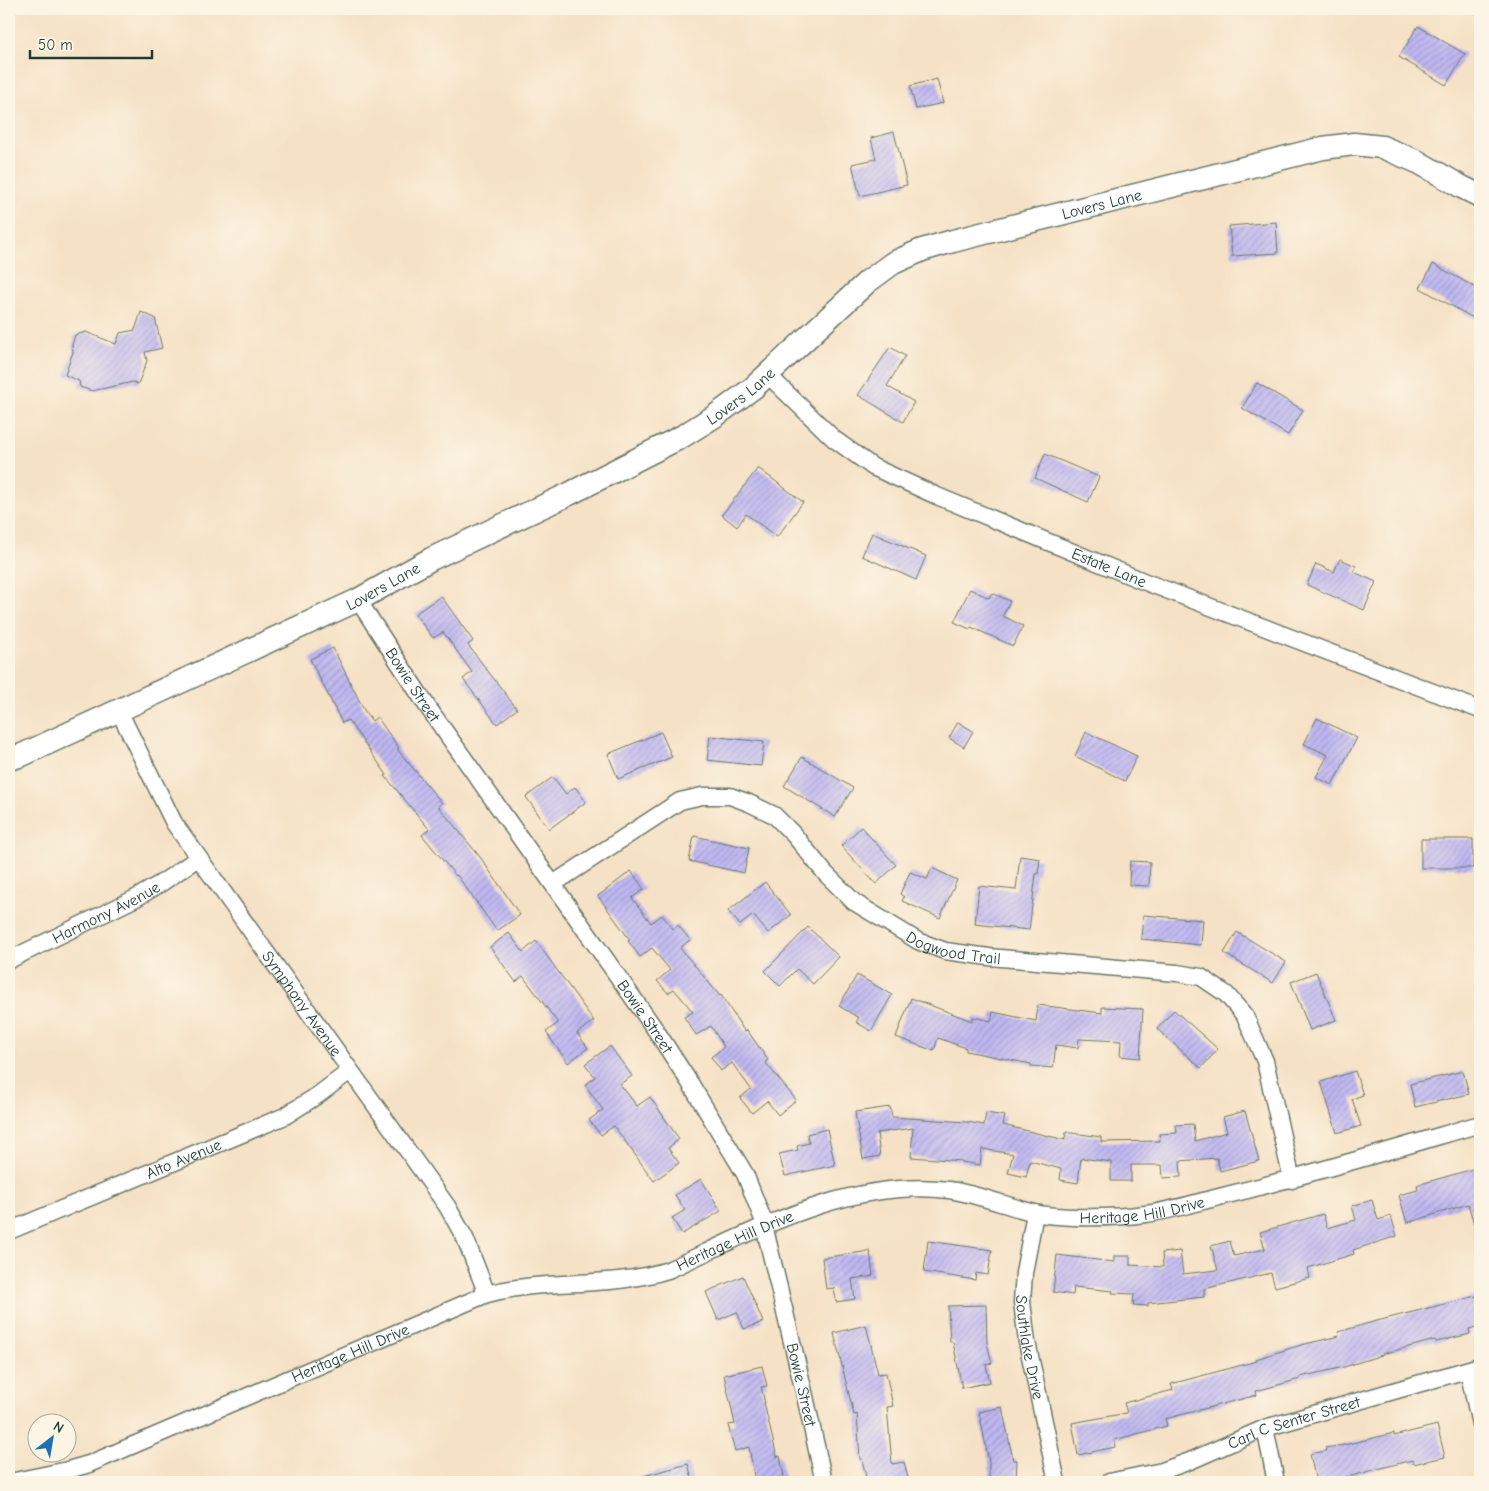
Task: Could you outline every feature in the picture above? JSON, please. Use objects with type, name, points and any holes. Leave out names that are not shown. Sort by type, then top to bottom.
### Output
[{"type":"street","name":"Lovers Lane","points":[[9,759],[22,755],[119,711],[358,600],[431,559],[569,494],[683,436],[715,416],[753,388],[867,282],[893,263],[922,250],[953,240],[1323,148],[1354,144],[1382,147],[1418,162],[1462,188],[1480,196]]},
{"type":"street","name":"Estate Lane","points":[[767,374],[834,439],[872,467],[937,496],[1143,581],[1480,710]]},
{"type":"street","name":"Bowie Street","points":[[358,600],[427,706],[655,1029],[745,1174],[764,1226],[806,1396],[824,1482]]},
{"type":"street","name":"Symphony Avenue","points":[[119,711],[167,811],[198,858],[457,1223],[474,1258],[487,1294]]},
{"type":"street","name":"Dogwood Trail","points":[[553,884],[680,801],[702,796],[730,796],[750,802],[774,815],[794,835],[825,873],[854,902],[918,941],[945,950],[989,957],[1177,973],[1201,977],[1226,994],[1245,1016],[1265,1061],[1292,1180]]},
{"type":"street","name":"Harmony Avenue","points":[[9,960],[136,898],[198,858]]},
{"type":"street","name":"Alto Avenue","points":[[9,1231],[285,1116],[318,1095],[350,1071]]},
{"type":"street","name":"Heritage Hill Drive","points":[[10,1482],[89,1464],[487,1294],[520,1286],[620,1281],[651,1276],[764,1226],[816,1206],[864,1193],[909,1188],[951,1190],[1035,1213],[1053,1216],[1145,1214],[1292,1180],[1480,1124]]},
{"type":"street","name":"Southlake Drive","points":[[1035,1213],[1024,1273],[1022,1302],[1027,1342],[1057,1482]]},
{"type":"street","points":[[1474,1368],[1480,1424]]},
{"type":"street","name":"Carl C Senter Street","points":[[1109,1482],[1162,1471],[1190,1461],[1265,1428],[1474,1368]]},
{"type":"street","points":[[1265,1428],[1276,1482]]},
{"type":"building","points":[[1418,26],[1465,54],[1446,85],[1399,57]]},
{"type":"building","points":[[937,79],[943,103],[916,109],[910,86]]},
{"type":"building","points":[[894,132],[907,185],[860,196],[852,164],[876,159],[871,138]]},
{"type":"building","points":[[1276,222],[1278,253],[1232,256],[1229,226]]},
{"type":"building","points":[[1433,264],[1480,290],[1480,311],[1475,319],[1420,288]]},
{"type":"building","points":[[141,312],[155,318],[162,348],[145,352],[147,361],[138,384],[133,382],[92,391],[80,387],[79,381],[65,375],[73,352],[72,345],[75,335],[86,332],[116,344],[120,333],[135,330]]},
{"type":"building","points":[[890,347],[905,356],[887,386],[914,402],[903,422],[858,395]]},
{"type":"building","points":[[1257,383],[1303,410],[1288,435],[1242,408]]},
{"type":"building","points":[[1045,454],[1099,477],[1088,502],[1035,478]]},
{"type":"building","points":[[758,468],[803,502],[777,537],[746,514],[737,527],[722,515]]},
{"type":"building","points":[[872,533],[926,556],[916,580],[862,556]]},
{"type":"building","points":[[1340,559],[1356,566],[1354,572],[1376,582],[1364,610],[1307,585],[1316,564],[1334,572]]},
{"type":"building","points":[[970,589],[989,598],[992,593],[1010,601],[1003,616],[1023,626],[1013,646],[971,627],[970,629],[954,622]]},
{"type":"building","points":[[441,596],[473,641],[468,645],[517,709],[497,724],[463,679],[472,672],[443,632],[433,638],[415,614]]},
{"type":"building","points":[[333,648],[364,710],[372,721],[377,717],[399,748],[397,749],[442,803],[438,806],[480,857],[520,915],[497,931],[457,875],[422,835],[429,829],[385,776],[387,775],[348,720],[342,723],[310,659]]},
{"type":"building","points":[[1317,718],[1357,738],[1332,785],[1316,777],[1328,755],[1304,744]]},
{"type":"building","points":[[958,722],[973,731],[964,747],[949,738]]},
{"type":"building","points":[[661,732],[672,757],[618,779],[608,754]]},
{"type":"building","points":[[1086,732],[1137,756],[1125,781],[1075,756]]},
{"type":"building","points":[[710,736],[764,742],[761,766],[707,760]]},
{"type":"building","points":[[802,757],[853,788],[835,817],[784,786]]},
{"type":"building","points":[[553,777],[566,794],[575,787],[586,802],[549,829],[526,797]]},
{"type":"building","points":[[861,827],[896,865],[876,884],[841,846]]},
{"type":"building","points":[[694,836],[749,848],[744,873],[689,861]]},
{"type":"building","points":[[1421,839],[1473,839],[1473,868],[1421,868]]},
{"type":"building","points":[[1020,856],[1040,859],[1038,874],[1036,874],[1029,930],[975,924],[979,886],[1016,890]]},
{"type":"building","points":[[1130,861],[1150,862],[1149,886],[1129,885]]},
{"type":"building","points":[[932,868],[957,880],[940,918],[902,901],[904,897],[900,894],[910,872],[927,879]]},
{"type":"building","points":[[631,871],[644,889],[632,898],[651,923],[662,915],[673,929],[678,925],[690,940],[680,948],[721,995],[745,1032],[747,1030],[768,1060],[765,1062],[796,1100],[778,1115],[767,1101],[752,1113],[740,1098],[751,1089],[732,1063],[721,1071],[711,1057],[724,1047],[711,1026],[696,1035],[684,1017],[693,1012],[674,989],[668,993],[657,981],[670,970],[652,948],[640,957],[598,896]]},
{"type":"building","points":[[765,882],[791,915],[768,933],[753,915],[740,925],[728,911]]},
{"type":"building","points":[[1143,915],[1203,920],[1201,945],[1141,939]]},
{"type":"building","points":[[808,927],[839,957],[813,984],[797,969],[780,986],[765,971]]},
{"type":"building","points":[[1237,932],[1286,962],[1273,983],[1224,953]]},
{"type":"building","points":[[509,933],[523,952],[536,941],[594,1021],[577,1033],[588,1048],[568,1063],[546,1032],[558,1023],[523,976],[516,982],[490,947]]},
{"type":"building","points":[[1316,972],[1336,1020],[1310,1030],[1291,982]]},
{"type":"building","points":[[857,975],[892,995],[871,1031],[856,1022],[859,1018],[839,1006]]},
{"type":"building","points":[[911,998],[972,1021],[973,1017],[991,1021],[993,1012],[1036,1021],[1038,1005],[1102,1013],[1102,1007],[1143,1009],[1140,1058],[1120,1056],[1121,1041],[1079,1039],[1078,1048],[1056,1045],[1053,1068],[1031,1066],[1031,1064],[966,1051],[966,1048],[938,1038],[934,1051],[896,1037]]},
{"type":"building","points":[[1174,1010],[1218,1049],[1201,1068],[1157,1029]]},
{"type":"building","points":[[610,1046],[632,1076],[620,1084],[637,1106],[650,1097],[679,1139],[668,1148],[679,1163],[654,1181],[614,1126],[601,1135],[589,1120],[603,1110],[585,1085],[595,1077],[585,1064]]},
{"type":"building","points":[[1355,1071],[1363,1095],[1352,1099],[1361,1126],[1337,1133],[1321,1082]]},
{"type":"building","points":[[1463,1071],[1469,1094],[1415,1107],[1410,1084]]},
{"type":"building","points":[[890,1107],[892,1117],[967,1122],[984,1125],[986,1113],[1005,1116],[1003,1125],[1065,1140],[1066,1132],[1101,1137],[1101,1142],[1160,1141],[1159,1134],[1177,1133],[1176,1125],[1193,1124],[1195,1141],[1227,1132],[1223,1117],[1245,1111],[1259,1161],[1220,1171],[1217,1158],[1180,1161],[1181,1177],[1163,1178],[1162,1165],[1131,1165],[1131,1181],[1111,1181],[1111,1162],[1081,1158],[1078,1183],[1060,1180],[1061,1169],[1030,1161],[1026,1177],[1008,1173],[1013,1154],[982,1149],[980,1165],[962,1161],[911,1157],[913,1128],[877,1133],[880,1156],[863,1159],[855,1112]]},
{"type":"building","points":[[827,1129],[835,1165],[785,1176],[779,1154],[798,1150],[797,1146],[809,1143],[807,1134]]},
{"type":"building","points":[[1480,1167],[1480,1234],[1477,1234],[1468,1204],[1407,1223],[1399,1195],[1418,1190],[1417,1185]]},
{"type":"building","points":[[701,1179],[721,1211],[682,1234],[672,1218],[685,1210],[675,1195]]},
{"type":"building","points":[[1372,1200],[1378,1220],[1391,1216],[1397,1236],[1353,1250],[1354,1254],[1308,1268],[1310,1278],[1275,1287],[1271,1273],[1204,1289],[1204,1297],[1148,1303],[1148,1306],[1133,1305],[1134,1294],[1112,1293],[1113,1291],[1074,1287],[1073,1295],[1053,1292],[1057,1255],[1114,1262],[1114,1256],[1130,1256],[1130,1265],[1163,1267],[1162,1253],[1180,1251],[1183,1274],[1218,1270],[1211,1246],[1230,1241],[1234,1256],[1265,1249],[1260,1232],[1323,1214],[1327,1228],[1356,1220],[1352,1206]]},
{"type":"building","points":[[928,1241],[992,1250],[988,1275],[976,1273],[975,1280],[924,1272]]},
{"type":"building","points":[[870,1251],[873,1276],[852,1279],[855,1299],[836,1302],[834,1288],[826,1289],[822,1258]]},
{"type":"building","points":[[743,1276],[763,1322],[744,1329],[737,1312],[718,1320],[706,1292]]},
{"type":"building","points":[[1480,1295],[1480,1326],[1469,1329],[1470,1334],[1436,1342],[1435,1340],[1382,1354],[1344,1367],[1300,1377],[1300,1379],[1256,1391],[1257,1395],[1165,1419],[1167,1426],[1114,1440],[1115,1447],[1078,1455],[1072,1423],[1127,1413],[1124,1403],[1173,1390],[1171,1384],[1257,1361],[1256,1359],[1301,1345],[1339,1336],[1338,1332]]},
{"type":"building","points":[[986,1305],[987,1343],[992,1363],[986,1365],[990,1382],[962,1388],[953,1342],[950,1342],[948,1306]]},
{"type":"building","points":[[866,1325],[878,1374],[886,1373],[893,1406],[887,1407],[892,1464],[904,1462],[909,1482],[867,1482],[862,1459],[860,1459],[857,1414],[854,1415],[834,1333]]},
{"type":"building","points":[[762,1366],[767,1386],[761,1387],[764,1403],[777,1457],[780,1456],[785,1482],[755,1482],[749,1447],[735,1451],[728,1425],[735,1424],[724,1375]]},
{"type":"building","points":[[1002,1407],[1013,1460],[1017,1460],[1016,1482],[989,1482],[989,1462],[979,1412]]},
{"type":"building","points":[[1437,1425],[1445,1457],[1413,1464],[1412,1460],[1351,1476],[1316,1482],[1310,1454],[1326,1451],[1325,1448],[1394,1433],[1394,1436]]},
{"type":"building","points":[[688,1464],[693,1482],[637,1482],[636,1478]]}]
